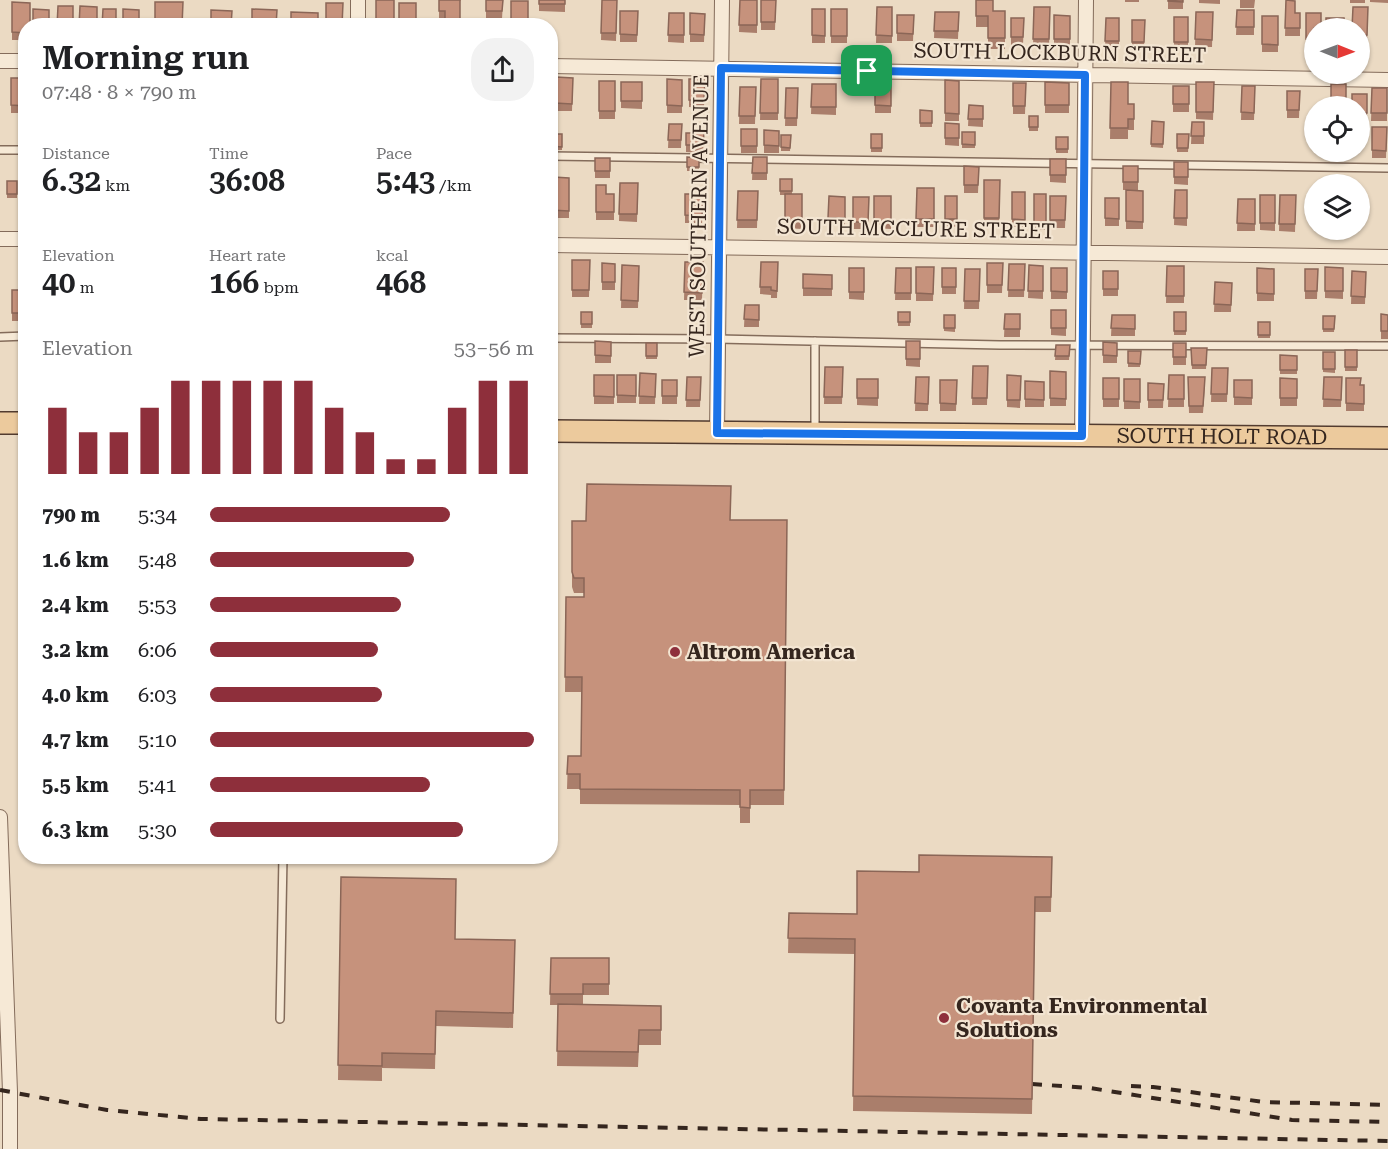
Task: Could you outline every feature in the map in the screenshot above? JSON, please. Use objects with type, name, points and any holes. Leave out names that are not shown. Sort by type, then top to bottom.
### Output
[{"type":"main road","points":[[0,423],[18,423]]},
{"type":"main road","name":"SOUTH HOLT ROAD","points":[[558,431],[1388,438]]},
{"type":"street","points":[[357,18],[358,0]]},
{"type":"street","name":"WEST SOUTHERN AVENUE","points":[[717,433],[722,0]]},
{"type":"street","points":[[1082,436],[1086,0]]},
{"type":"street","points":[[0,61],[18,62]]},
{"type":"street","name":"SOUTH LOCKBURN STREET","points":[[558,66],[1388,80]]},
{"type":"street","points":[[0,239],[18,239]]},
{"type":"street","name":"SOUTH MCCLURE STREET","points":[[558,245],[1388,257]]},
{"type":"street","points":[[0,818],[10,1149]]},
{"type":"lane","points":[[0,150],[18,150]]},
{"type":"lane","points":[[558,156],[1388,168]]},
{"type":"lane","points":[[0,337],[18,336]]},
{"type":"lane","points":[[558,338],[1083,345],[1388,346]]},
{"type":"lane","points":[[815,341],[815,434]]},
{"type":"lane","points":[[280,1019],[283,864]]},
{"type":"building","points":[[376,0],[394,0],[394,18],[376,18]]},
{"type":"building","points":[[439,0],[460,0],[460,18],[445,18],[445,11],[439,11]]},
{"type":"building","points":[[486,0],[503,0],[502,11],[486,11]]},
{"type":"building","points":[[539,0],[565,0],[565,4],[539,4]]},
{"type":"building","points":[[602,0],[617,0],[616,33],[601,33]]},
{"type":"building","points":[[740,0],[757,0],[757,25],[739,25]]},
{"type":"building","points":[[761,0],[776,0],[775,22],[761,22]]},
{"type":"building","points":[[976,0],[993,0],[993,11],[1005,11],[1005,38],[988,38],[988,16],[976,16]]},
{"type":"building","points":[[1286,0],[1295,1],[1295,13],[1300,13],[1300,28],[1285,28]]},
{"type":"building","points":[[511,1],[528,1],[528,18],[511,18]]},
{"type":"building","points":[[12,2],[30,3],[30,18],[18,18],[18,32],[12,32]]},
{"type":"building","points":[[155,2],[183,2],[182,18],[155,18]]},
{"type":"building","points":[[326,3],[343,3],[342,18],[326,18]]},
{"type":"building","points":[[399,3],[416,3],[416,18],[399,18]]},
{"type":"building","points":[[58,6],[73,6],[73,18],[57,18]]},
{"type":"building","points":[[80,6],[97,7],[97,18],[79,18]]},
{"type":"building","points":[[877,7],[892,7],[892,36],[876,35]]},
{"type":"building","points":[[1034,7],[1050,7],[1049,39],[1033,39]]},
{"type":"building","points":[[1353,7],[1368,7],[1368,18],[1352,18]]},
{"type":"building","points":[[33,9],[49,10],[49,18],[33,18]]},
{"type":"building","points":[[103,9],[116,9],[116,18],[102,18]]},
{"type":"building","points":[[123,9],[139,10],[139,18],[123,18]]},
{"type":"building","points":[[252,9],[277,10],[276,18],[252,18]]},
{"type":"building","points":[[812,9],[825,9],[825,36],[812,35]]},
{"type":"building","points":[[831,9],[847,9],[847,36],[831,36]]},
{"type":"building","points":[[211,10],[232,11],[232,18],[211,18]]},
{"type":"building","points":[[1237,10],[1254,10],[1254,27],[1236,27]]},
{"type":"building","points":[[620,11],[638,11],[637,35],[620,34]]},
{"type":"building","points":[[291,12],[318,13],[318,18],[291,18]]},
{"type":"building","points":[[935,12],[959,12],[958,31],[934,31]]},
{"type":"building","points":[[1196,12],[1213,12],[1212,40],[1195,39]]},
{"type":"building","points":[[669,13],[684,13],[684,35],[668,35]]},
{"type":"building","points":[[690,13],[705,14],[704,35],[690,34]]},
{"type":"building","points":[[1306,13],[1321,13],[1321,18],[1306,18]]},
{"type":"building","points":[[897,15],[914,15],[913,34],[897,33]]},
{"type":"building","points":[[1054,15],[1070,16],[1070,39],[1054,39]]},
{"type":"building","points":[[1262,16],[1278,16],[1278,45],[1262,44]]},
{"type":"building","points":[[1174,17],[1188,17],[1188,42],[1174,42]]},
{"type":"building","points":[[1011,18],[1024,18],[1023,37],[1011,37]]},
{"type":"building","points":[[1106,18],[1119,18],[1119,41],[1105,41]]},
{"type":"building","points":[[1132,20],[1145,20],[1144,42],[1132,42]]},
{"type":"building","points":[[558,77],[573,78],[572,104],[558,103]]},
{"type":"building","points":[[11,78],[18,78],[18,105],[11,105]]},
{"type":"building","points":[[667,79],[682,80],[682,106],[667,105]]},
{"type":"building","points":[[689,79],[705,79],[704,100],[689,100]]},
{"type":"building","points":[[761,79],[778,79],[778,113],[760,113]]},
{"type":"building","points":[[945,80],[959,81],[959,114],[945,113]]},
{"type":"building","points":[[599,81],[615,81],[615,111],[599,111]]},
{"type":"building","points":[[621,82],[642,82],[642,101],[621,101]]},
{"type":"building","points":[[875,82],[891,82],[891,106],[875,105]]},
{"type":"building","points":[[1045,82],[1069,83],[1069,105],[1045,105]]},
{"type":"building","points":[[1111,82],[1128,82],[1128,104],[1134,104],[1134,119],[1128,119],[1128,128],[1110,128]]},
{"type":"building","points":[[1196,82],[1214,82],[1213,112],[1196,112]]},
{"type":"building","points":[[1013,83],[1026,83],[1025,106],[1013,106]]},
{"type":"building","points":[[812,84],[836,84],[836,107],[811,107]]},
{"type":"building","points":[[1331,84],[1346,84],[1346,96],[1331,96]]},
{"type":"building","points":[[1173,86],[1189,86],[1189,104],[1173,104]]},
{"type":"building","points":[[1242,86],[1255,86],[1254,113],[1241,112]]},
{"type":"building","points":[[740,87],[756,87],[755,116],[739,116]]},
{"type":"building","points":[[786,88],[798,88],[797,118],[785,118]]},
{"type":"building","points":[[1372,88],[1387,88],[1387,113],[1371,113]]},
{"type":"building","points":[[1287,91],[1300,91],[1299,110],[1287,110]]},
{"type":"building","points":[[1352,94],[1367,94],[1367,96],[1352,96]]},
{"type":"building","points":[[969,105],[983,106],[983,119],[968,119]]},
{"type":"building","points":[[920,110],[932,111],[932,123],[920,123]]},
{"type":"building","points":[[1029,116],[1038,116],[1038,127],[1029,127]]},
{"type":"building","points":[[1152,121],[1164,122],[1163,144],[1151,144]]},
{"type":"building","points":[[1192,122],[1204,122],[1204,136],[1191,136]]},
{"type":"building","points":[[945,123],[959,124],[959,138],[945,138]]},
{"type":"building","points":[[669,124],[682,124],[681,140],[668,140]]},
{"type":"building","points":[[1372,127],[1387,127],[1386,151],[1372,150]]},
{"type":"building","points":[[741,129],[757,129],[757,146],[741,146]]},
{"type":"building","points":[[764,130],[779,131],[779,146],[764,145]]},
{"type":"building","points":[[962,132],[975,132],[975,145],[962,144]]},
{"type":"building","points":[[686,133],[704,133],[703,145],[686,145]]},
{"type":"building","points":[[558,134],[562,134],[562,147],[558,147]]},
{"type":"building","points":[[871,134],[882,134],[882,148],[871,148]]},
{"type":"building","points":[[1177,134],[1189,134],[1188,148],[1177,148]]},
{"type":"building","points":[[781,135],[791,135],[790,148],[781,147]]},
{"type":"building","points":[[1056,137],[1068,137],[1068,149],[1056,149]]},
{"type":"building","points":[[687,157],[699,158],[699,167],[687,167]]},
{"type":"building","points":[[753,157],[767,157],[767,173],[752,173]]},
{"type":"building","points":[[595,158],[610,158],[610,171],[595,171]]},
{"type":"building","points":[[1050,159],[1066,159],[1066,175],[1050,175]]},
{"type":"building","points":[[1174,162],[1188,162],[1188,177],[1174,177]]},
{"type":"building","points":[[964,166],[979,167],[978,185],[964,185]]},
{"type":"building","points":[[1123,166],[1138,166],[1138,182],[1123,182]]},
{"type":"building","points":[[558,177],[569,178],[569,211],[558,210]]},
{"type":"building","points":[[780,179],[792,179],[792,191],[780,191]]},
{"type":"building","points":[[984,180],[1000,180],[999,218],[984,218]]},
{"type":"building","points":[[7,181],[17,181],[17,194],[7,194]]},
{"type":"building","points":[[620,183],[638,183],[637,214],[619,214]]},
{"type":"building","points":[[596,185],[606,185],[606,194],[614,194],[614,212],[596,212]]},
{"type":"building","points":[[917,188],[934,188],[934,219],[916,219]]},
{"type":"building","points":[[1126,190],[1143,191],[1143,222],[1126,221]]},
{"type":"building","points":[[1175,190],[1187,190],[1187,218],[1174,218]]},
{"type":"building","points":[[738,191],[758,191],[757,220],[737,220]]},
{"type":"building","points":[[1012,192],[1025,192],[1025,220],[1012,219]]},
{"type":"building","points":[[685,194],[703,194],[702,216],[685,215]]},
{"type":"building","points":[[785,194],[802,194],[802,221],[785,221]]},
{"type":"building","points":[[1034,194],[1046,194],[1046,222],[1034,222]]},
{"type":"building","points":[[1260,195],[1275,195],[1275,223],[1260,223]]},
{"type":"building","points":[[1280,195],[1296,195],[1295,224],[1279,224]]},
{"type":"building","points":[[829,196],[845,197],[845,218],[828,218]]},
{"type":"building","points":[[874,196],[891,196],[891,221],[874,221]]},
{"type":"building","points":[[945,196],[957,196],[957,219],[945,219]]},
{"type":"building","points":[[1050,196],[1066,196],[1065,220],[1050,220]]},
{"type":"building","points":[[853,197],[869,197],[868,222],[853,222]]},
{"type":"building","points":[[1105,198],[1119,198],[1119,219],[1105,218]]},
{"type":"building","points":[[1238,199],[1255,199],[1255,224],[1237,223]]},
{"type":"building","points":[[572,260],[590,260],[589,290],[572,290]]},
{"type":"building","points":[[685,262],[703,262],[702,293],[684,292]]},
{"type":"building","points":[[761,262],[778,262],[777,291],[771,290],[771,287],[760,287]]},
{"type":"building","points":[[602,263],[615,264],[615,282],[602,282]]},
{"type":"building","points":[[987,263],[1003,263],[1002,285],[987,285]]},
{"type":"building","points":[[1009,264],[1025,264],[1024,290],[1008,290]]},
{"type":"building","points":[[622,265],[639,266],[638,301],[621,300]]},
{"type":"building","points":[[1029,265],[1043,266],[1043,291],[1028,291]]},
{"type":"building","points":[[1167,266],[1184,266],[1184,296],[1166,296]]},
{"type":"building","points":[[916,267],[934,267],[933,294],[916,293]]},
{"type":"building","points":[[1325,267],[1343,268],[1343,291],[1325,291]]},
{"type":"building","points":[[849,268],[864,268],[864,292],[849,292]]},
{"type":"building","points":[[896,268],[911,268],[911,293],[895,293]]},
{"type":"building","points":[[942,268],[956,268],[956,287],[942,287]]},
{"type":"building","points":[[1051,268],[1067,268],[1067,292],[1051,291]]},
{"type":"building","points":[[1257,268],[1274,269],[1274,294],[1257,293]]},
{"type":"building","points":[[965,269],[980,269],[979,301],[964,301]]},
{"type":"building","points":[[1305,269],[1318,269],[1317,291],[1305,291]]},
{"type":"building","points":[[1103,271],[1118,271],[1118,289],[1103,289]]},
{"type":"building","points":[[1352,271],[1366,272],[1365,297],[1351,296]]},
{"type":"building","points":[[803,274],[832,275],[832,289],[803,288]]},
{"type":"building","points":[[1215,282],[1232,283],[1231,305],[1214,304]]},
{"type":"building","points":[[12,290],[18,290],[18,313],[12,313]]},
{"type":"building","points":[[745,305],[759,305],[759,320],[744,319]]},
{"type":"building","points":[[1051,310],[1066,310],[1066,328],[1051,328]]},
{"type":"building","points":[[581,312],[592,312],[592,324],[581,324]]},
{"type":"building","points":[[898,312],[910,312],[910,322],[898,322]]},
{"type":"building","points":[[1174,312],[1186,312],[1186,331],[1174,331]]},
{"type":"building","points":[[1005,314],[1020,314],[1020,329],[1004,329]]},
{"type":"building","points":[[1381,314],[1388,315],[1388,331],[1381,331]]},
{"type":"building","points":[[944,315],[955,315],[955,328],[944,328]]},
{"type":"building","points":[[1112,315],[1135,315],[1135,329],[1111,328]]},
{"type":"building","points":[[1323,316],[1335,316],[1334,329],[1323,329]]},
{"type":"building","points":[[1258,322],[1270,322],[1270,335],[1258,335]]},
{"type":"building","points":[[595,341],[611,342],[611,356],[595,355]]},
{"type":"building","points":[[906,341],[920,341],[920,359],[906,359]]},
{"type":"building","points":[[1103,342],[1117,343],[1117,356],[1103,355]]},
{"type":"building","points":[[646,343],[657,343],[657,356],[646,356]]},
{"type":"building","points":[[1173,343],[1186,343],[1186,357],[1173,357]]},
{"type":"building","points":[[1056,345],[1070,345],[1069,356],[1055,356]]},
{"type":"building","points":[[1191,348],[1207,348],[1206,365],[1192,365]]},
{"type":"building","points":[[1345,350],[1357,350],[1357,367],[1345,367]]},
{"type":"building","points":[[1128,351],[1141,351],[1140,364],[1128,363]]},
{"type":"building","points":[[1323,352],[1335,352],[1335,369],[1323,369]]},
{"type":"building","points":[[1280,355],[1297,356],[1297,370],[1280,370]]},
{"type":"building","points":[[973,366],[988,366],[987,398],[972,398]]},
{"type":"building","points":[[825,367],[843,367],[842,397],[824,397]]},
{"type":"building","points":[[1212,368],[1228,368],[1227,394],[1211,394]]},
{"type":"building","points":[[1050,371],[1066,372],[1066,399],[1050,398]]},
{"type":"building","points":[[640,373],[656,374],[655,397],[639,396]]},
{"type":"building","points":[[594,375],[614,375],[614,397],[594,396]]},
{"type":"building","points":[[617,375],[636,375],[636,396],[617,395]]},
{"type":"building","points":[[1007,375],[1021,376],[1020,400],[1007,400]]},
{"type":"building","points":[[1169,375],[1184,375],[1184,399],[1168,399]]},
{"type":"building","points":[[687,377],[701,377],[700,400],[686,400]]},
{"type":"building","points":[[916,377],[929,377],[928,404],[915,403]]},
{"type":"building","points":[[1188,377],[1205,377],[1203,406],[1189,406]]},
{"type":"building","points":[[1324,377],[1342,377],[1341,400],[1323,399]]},
{"type":"building","points":[[1103,378],[1119,378],[1119,399],[1103,399]]},
{"type":"building","points":[[1280,378],[1297,379],[1297,398],[1280,398]]},
{"type":"building","points":[[1346,378],[1361,378],[1360,385],[1364,385],[1364,404],[1346,403]]},
{"type":"building","points":[[857,379],[878,379],[878,398],[857,398]]},
{"type":"building","points":[[1124,379],[1140,379],[1140,402],[1124,401]]},
{"type":"building","points":[[662,380],[677,380],[677,396],[662,396]]},
{"type":"building","points":[[940,380],[957,380],[956,404],[940,403]]},
{"type":"building","points":[[1234,380],[1252,380],[1252,398],[1234,397]]},
{"type":"building","points":[[1025,381],[1044,382],[1044,400],[1025,399]]},
{"type":"building","points":[[1148,383],[1164,384],[1163,400],[1148,400]]},
{"type":"building","name":"Altrom America","points":[[587,484],[731,486],[730,520],[787,520],[784,790],[750,790],[750,808],[740,807],[740,790],[580,789],[580,774],[567,774],[568,756],[581,756],[582,677],[565,677],[566,597],[584,597],[584,578],[574,578],[572,572],[572,521],[586,521]]},
{"type":"building","name":"Covanta Environmental Solutions","points":[[919,855],[1052,857],[1051,897],[1035,897],[1032,1099],[853,1096],[855,939],[788,938],[789,913],[857,914],[857,871],[919,872]]},
{"type":"building","points":[[341,877],[456,879],[455,939],[515,940],[513,1013],[436,1011],[435,1054],[382,1053],[382,1066],[338,1065]]},
{"type":"building","points":[[551,958],[609,958],[609,984],[583,984],[583,994],[550,994]]},
{"type":"building","points":[[558,1004],[661,1006],[661,1030],[639,1030],[638,1052],[557,1051]]},
{"type":"railway","points":[[1032,1084],[1090,1088],[1292,1120],[1388,1122]]},
{"type":"railway","points":[[1131,1086],[1264,1102],[1388,1105]]},
{"type":"railway","points":[[0,1090],[107,1110],[201,1119],[1388,1141]]},
{"type":"place","name":"Altrom America","points":[[675,652]]},
{"type":"place","name":"Covanta Environmental Solutions","points":[[944,1018]]},
{"type":"route","points":[[721,68],[867,71],[1085,75],[1082,436],[717,433],[721,68]]}]
